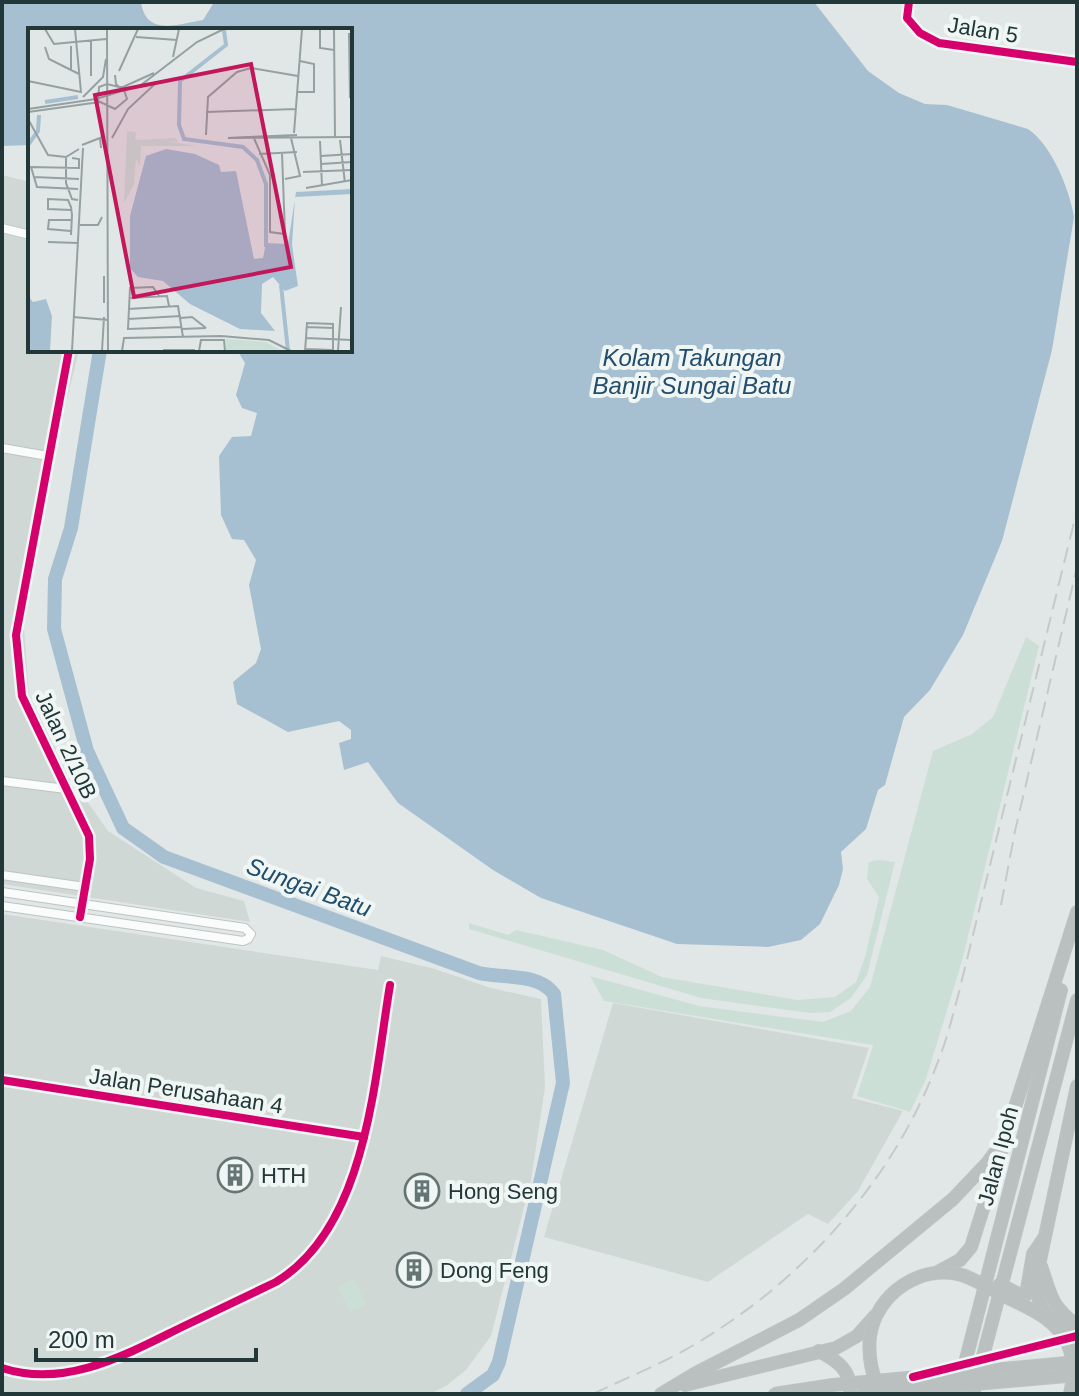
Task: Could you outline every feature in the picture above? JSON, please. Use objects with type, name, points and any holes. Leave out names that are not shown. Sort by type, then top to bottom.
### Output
[{"type":"highway","points":[[1048,1232],[1033,1254],[1026,1295],[971,1272],[965,1265],[1077,912]]},
{"type":"highway","name":"Jalan Ipoh","points":[[957,1394],[1077,928]]},
{"type":"highway","name":"Jalan Ipoh","points":[[973,1394],[1077,1000]]},
{"type":"highway","points":[[1070,1394],[1073,1366],[1070,1350],[1040,1306],[1036,1279],[1077,1086]]},
{"type":"highway","points":[[661,1394],[799,1320],[844,1289],[953,1199],[1005,1139]]},
{"type":"highway","points":[[674,1388],[847,1342],[875,1316],[899,1287],[960,1260],[971,1247]]},
{"type":"highway","points":[[1041,1266],[1050,1298],[1077,1328]]},
{"type":"highway","points":[[938,1272],[968,1278],[1050,1320],[1077,1328]]},
{"type":"highway","points":[[875,1316],[870,1356],[879,1388],[884,1394]]},
{"type":"highway","points":[[819,1351],[838,1362],[846,1371],[850,1394]]},
{"type":"highway","points":[[774,1394],[1077,1362]]},
{"type":"highway","points":[[862,1394],[1077,1375]]},
{"type":"street","name":"Jalan 5","points":[[909,2],[907,18],[920,33],[939,43],[1077,62]]},
{"type":"street","points":[[2,228],[28,234]]},
{"type":"street","name":"Jalan 2/10B","points":[[69,352],[16,635],[22,696],[89,836],[90,859],[80,917]]},
{"type":"street","points":[[2,448],[48,456]]},
{"type":"street","points":[[2,781],[66,789]]},
{"type":"street","points":[[2,875],[85,887]]},
{"type":"street","points":[[2,892],[245,928],[251,934],[243,941],[2,906]]},
{"type":"street","points":[[2,1368],[44,1374],[76,1372],[109,1362],[286,1276],[333,1224],[351,1183],[364,1137],[390,985]]},
{"type":"street","name":"Jalan Perusahaan 4","points":[[2,1080],[364,1137]]},
{"type":"street","points":[[913,1377],[1077,1336]]},
{"type":"shaded area","points":[[2,175],[28,182],[28,352],[79,352],[60,428],[24,628],[29,696],[70,777],[108,831],[196,888],[244,901],[250,922],[2,884]]},
{"type":"shaded area","points":[[2,914],[378,970],[381,956],[541,999],[545,1087],[531,1180],[491,1336],[466,1370],[430,1394],[2,1394]]},
{"type":"shaded area","points":[[613,1003],[869,1048],[852,1098],[903,1111],[858,1191],[828,1224],[808,1214],[708,1282],[544,1237]]},
{"type":"green space","points":[[1026,637],[1039,646],[962,961],[926,1079],[910,1112],[857,1096],[873,1045],[604,1001],[590,976],[699,1006],[823,1022],[851,1011],[870,987],[933,751],[972,734],[993,717]]},
{"type":"green space","points":[[869,862],[895,862],[867,975],[851,998],[830,1012],[810,1013],[701,998],[469,929],[469,923],[508,935],[516,930],[603,950],[662,977],[798,1000],[835,997],[856,982],[865,957],[879,897],[867,879]]},
{"type":"green space","points":[[354,1279],[366,1305],[350,1312],[338,1287]]},
{"type":"water","name":"Kolam Takungan Banjir Sungai Batu","points":[[2,2],[141,2],[149,20],[164,26],[203,20],[213,4],[211,2],[814,2],[868,71],[899,93],[925,104],[947,105],[1028,129],[1036,136],[1058,168],[1074,217],[1052,350],[1002,541],[963,635],[930,690],[904,717],[885,785],[878,790],[866,829],[841,852],[843,869],[839,885],[820,924],[801,940],[768,947],[677,944],[541,898],[493,870],[398,803],[368,762],[344,770],[339,743],[351,739],[351,730],[339,721],[288,732],[237,704],[233,682],[256,663],[261,649],[249,585],[256,560],[244,540],[232,539],[221,515],[219,456],[232,437],[251,436],[257,413],[242,408],[236,395],[245,363],[238,352],[352,352],[352,28],[28,28],[28,145],[2,146]]},
{"type":"waterway","name":"Sungai Batu","points":[[100,352],[71,528],[55,579],[54,629],[87,751],[123,828],[164,857],[479,973],[539,982],[554,994],[563,1083],[499,1362],[493,1375],[467,1394]]},
{"type":"railway","points":[[593,1394],[697,1343],[775,1288],[843,1220],[873,1182],[922,1100],[940,1056],[959,992],[1077,510]]},
{"type":"railway","points":[[1001,905],[1015,831],[1077,567]]},
{"type":"cycle path","points":[[909,2],[907,18],[920,33],[939,43],[1077,62]]},
{"type":"cycle path","points":[[69,352],[16,635],[22,696],[89,836],[90,859],[80,917]]},
{"type":"cycle path","points":[[2,1368],[49,1374],[95,1366],[140,1348],[276,1282],[306,1257],[330,1226],[348,1189],[361,1148],[371,1106],[390,985]]},
{"type":"cycle path","points":[[2,1080],[364,1137]]},
{"type":"cycle path","points":[[913,1377],[1077,1336]]},
{"type":"place","name":"HTH","points":[[235,1175]]},
{"type":"place","name":"Hong Seng","points":[[422,1191]]},
{"type":"place","name":"Dong Feng","points":[[414,1270]]}]
